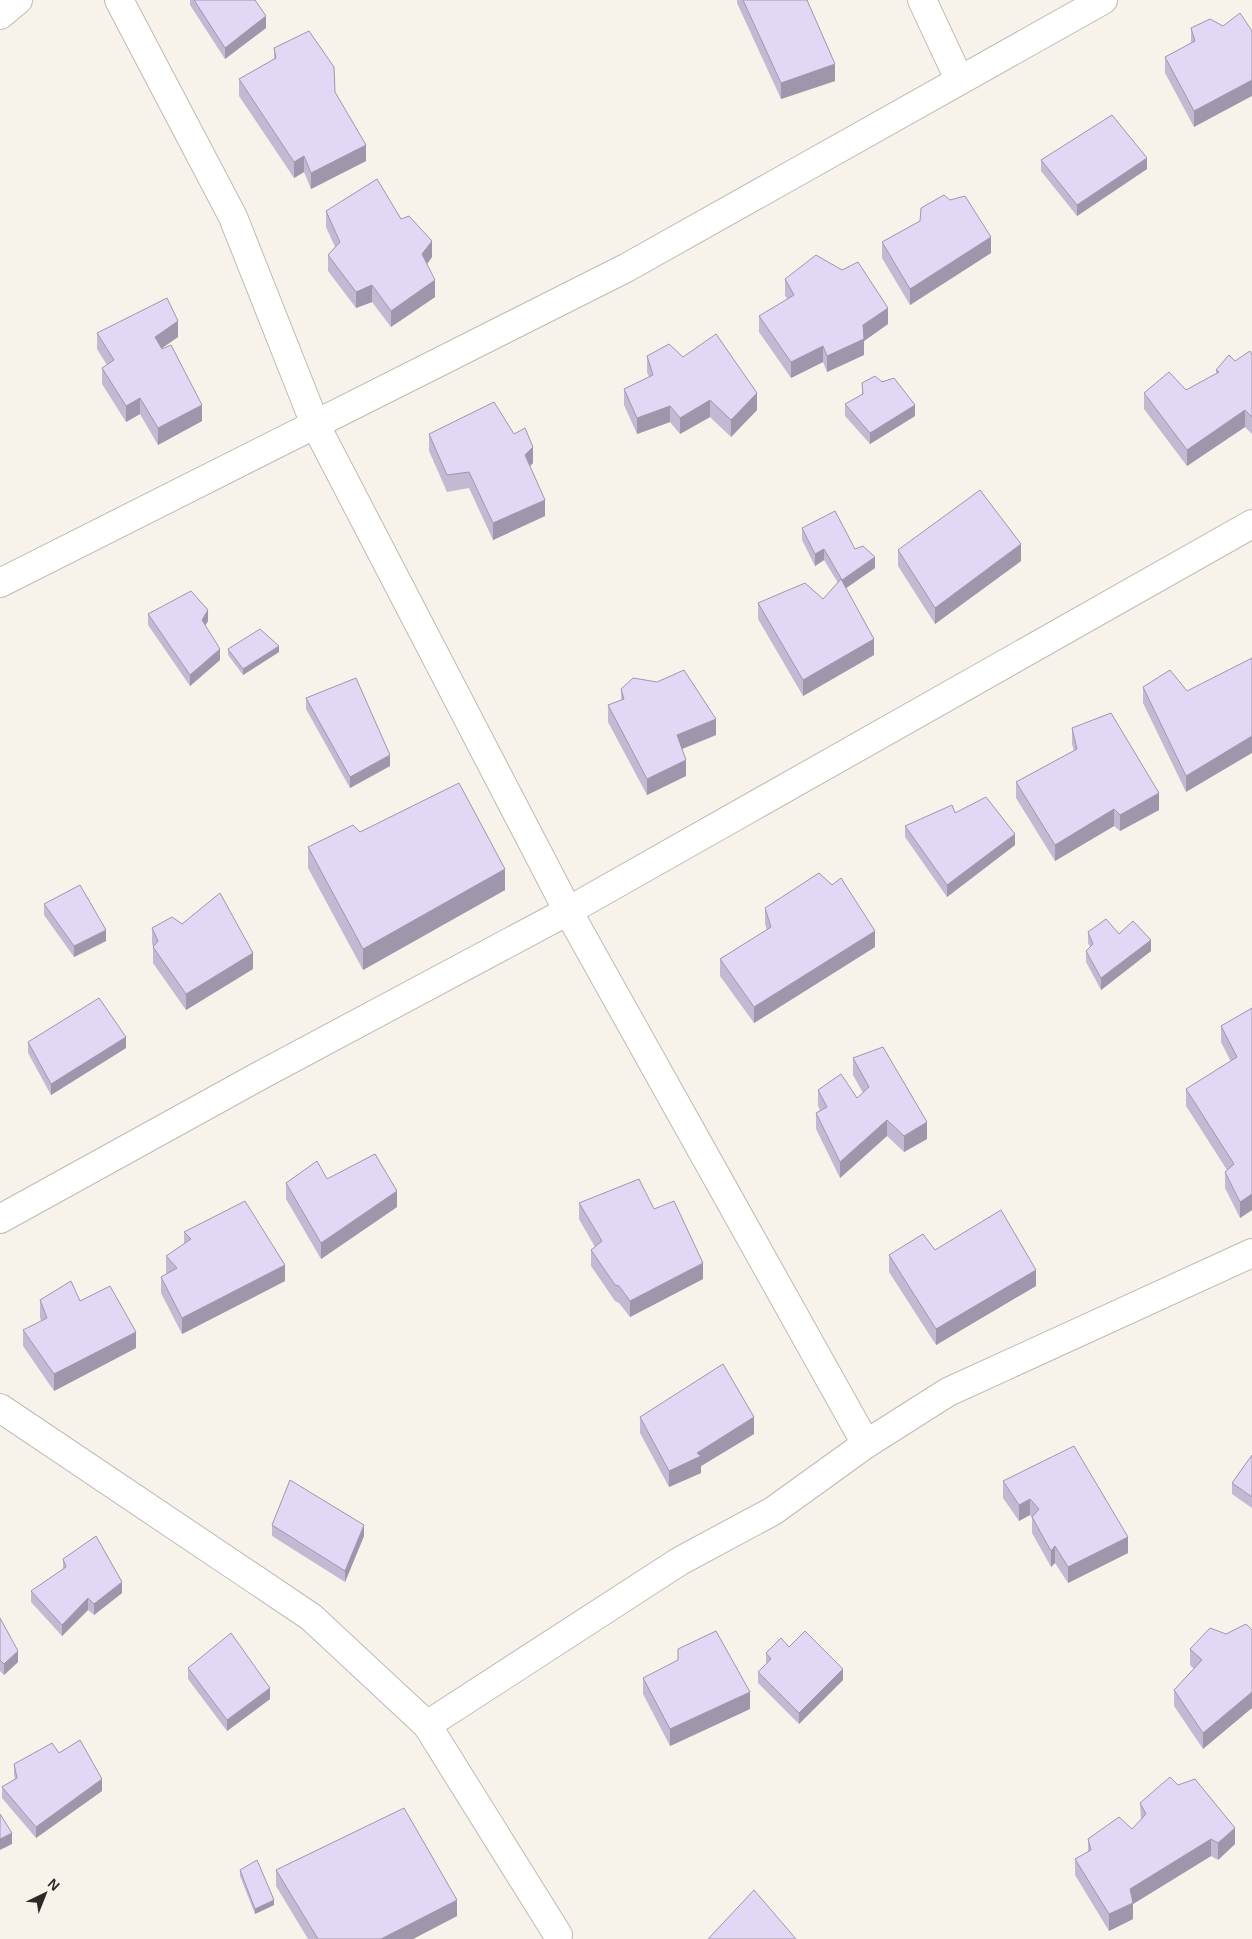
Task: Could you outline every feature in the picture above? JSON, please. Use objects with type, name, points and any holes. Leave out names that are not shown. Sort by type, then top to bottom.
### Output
[{"type":"street","points":[[0,16],[18,0]]},
{"type":"street","points":[[119,0],[233,217],[315,424],[568,911],[866,1444]]},
{"type":"street","points":[[922,0],[960,79]]},
{"type":"street","points":[[0,583],[626,268],[1103,0]]},
{"type":"street","points":[[0,1219],[270,1070],[568,911],[1252,524]]},
{"type":"street","points":[[427,1725],[481,1692],[574,1628],[680,1561],[773,1511],[866,1444],[948,1392],[1252,1253]]},
{"type":"street","points":[[0,1408],[311,1617],[427,1725],[558,1935]]},
{"type":"building","points":[[194,0],[255,0],[266,16],[225,48]]},
{"type":"building","points":[[743,0],[807,0],[835,64],[781,83]]},
{"type":"building","points":[[1240,13],[1252,31],[1252,80],[1194,111],[1165,57],[1195,41],[1191,28],[1210,19],[1223,26]]},
{"type":"building","points":[[309,31],[334,67],[335,92],[366,145],[311,173],[304,156],[294,162],[239,79],[276,58],[274,48]]},
{"type":"building","points":[[1112,115],[1147,158],[1077,205],[1041,160]]},
{"type":"building","points":[[377,179],[401,219],[409,216],[432,241],[422,254],[435,280],[391,311],[372,285],[356,292],[328,255],[340,242],[326,211]]},
{"type":"building","points":[[944,195],[950,200],[965,196],[991,237],[910,289],[882,242],[920,221],[921,208]]},
{"type":"building","points":[[816,255],[842,270],[858,262],[888,308],[863,325],[864,339],[827,356],[823,346],[791,362],[759,316],[794,295],[785,279]]},
{"type":"building","points":[[167,298],[178,321],[155,337],[162,349],[171,345],[202,405],[158,428],[140,398],[126,406],[102,368],[114,360],[97,333]]},
{"type":"building","points":[[716,334],[757,393],[731,420],[710,400],[680,418],[670,406],[637,418],[624,389],[653,375],[647,356],[669,344],[683,357]]},
{"type":"building","points":[[1250,351],[1252,355],[1252,417],[1245,410],[1187,450],[1144,393],[1169,372],[1186,390],[1219,372],[1216,370],[1229,355],[1235,361]]},
{"type":"building","points":[[875,376],[882,382],[894,378],[915,405],[870,433],[845,404],[863,394],[862,383]]},
{"type":"building","points":[[494,402],[514,434],[525,428],[533,447],[525,455],[545,500],[493,523],[469,472],[447,475],[429,434]]},
{"type":"building","points":[[980,490],[1021,544],[935,608],[898,550]]},
{"type":"building","points":[[835,511],[855,549],[863,546],[875,557],[842,580],[824,549],[815,554],[802,528]]},
{"type":"building","points":[[841,579],[874,639],[803,680],[758,603],[805,583],[823,599]]},
{"type":"building","points":[[191,591],[208,610],[202,620],[220,649],[190,675],[148,614]]},
{"type":"building","points":[[260,629],[279,646],[243,669],[228,649]]},
{"type":"building","points":[[1252,658],[1252,736],[1186,776],[1143,687],[1170,670],[1187,691]]},
{"type":"building","points":[[684,670],[716,719],[677,735],[686,760],[647,779],[608,705],[624,699],[621,689],[633,678],[657,682]]},
{"type":"building","points":[[356,678],[390,755],[350,777],[306,698]]},
{"type":"building","points":[[1111,713],[1159,793],[1120,815],[1114,809],[1055,845],[1016,782],[1077,749],[1072,728]]},
{"type":"building","points":[[459,783],[505,869],[363,949],[308,847],[353,825],[360,832]]},
{"type":"building","points":[[986,797],[1015,834],[947,885],[905,826],[952,805],[955,813]]},
{"type":"building","points":[[819,873],[832,885],[841,878],[875,931],[754,1007],[720,959],[771,927],[765,908]]},
{"type":"building","points":[[80,885],[106,930],[74,946],[44,904]]},
{"type":"building","points":[[220,893],[253,953],[186,994],[153,947],[158,941],[152,928],[172,917],[182,924]]},
{"type":"building","points":[[1106,919],[1119,934],[1133,921],[1151,940],[1101,978],[1086,951],[1093,944],[1088,932]]},
{"type":"building","points":[[99,998],[126,1037],[51,1084],[28,1042]]},
{"type":"building","points":[[1252,1008],[1252,1194],[1240,1202],[1225,1172],[1234,1164],[1186,1089],[1237,1057],[1221,1026]]},
{"type":"building","points":[[883,1047],[927,1122],[904,1136],[887,1120],[840,1162],[816,1113],[827,1107],[818,1090],[841,1074],[857,1098],[869,1087],[853,1058]]},
{"type":"building","points":[[375,1154],[397,1191],[321,1243],[286,1183],[317,1161],[327,1179]]},
{"type":"building","points":[[639,1179],[654,1209],[674,1201],[703,1263],[630,1301],[619,1286],[615,1285],[591,1250],[602,1241],[579,1203]]},
{"type":"building","points":[[245,1201],[285,1265],[182,1318],[161,1277],[177,1268],[166,1256],[191,1239],[184,1232]]},
{"type":"building","points":[[1001,1210],[1036,1270],[936,1329],[889,1255],[923,1234],[935,1250]]},
{"type":"building","points":[[71,1281],[80,1301],[110,1286],[136,1332],[54,1374],[23,1330],[47,1318],[40,1300]]},
{"type":"building","points":[[723,1364],[754,1417],[697,1453],[701,1456],[669,1471],[640,1417]]},
{"type":"building","points":[[1074,1446],[1128,1537],[1068,1567],[1055,1546],[1051,1551],[1032,1517],[1039,1509],[1030,1499],[1019,1505],[1003,1481]]},
{"type":"building","points":[[1252,1455],[1252,1497],[1232,1483]]},
{"type":"building","points":[[290,1480],[364,1525],[345,1571],[272,1525]]},
{"type":"building","points":[[96,1536],[122,1582],[94,1604],[88,1598],[62,1625],[31,1591],[66,1567],[63,1559]]},
{"type":"building","points":[[0,1618],[18,1651],[4,1664],[0,1660]]},
{"type":"building","points":[[1246,1624],[1252,1630],[1252,1692],[1203,1733],[1174,1690],[1202,1660],[1190,1649],[1210,1628],[1226,1634]]},
{"type":"building","points":[[716,1631],[750,1692],[670,1729],[643,1678],[678,1660],[678,1649]]},
{"type":"building","points":[[805,1631],[843,1669],[799,1713],[758,1672],[771,1659],[766,1653],[781,1638],[789,1647]]},
{"type":"building","points":[[231,1633],[270,1688],[227,1720],[188,1668]]},
{"type":"building","points":[[80,1740],[102,1779],[36,1827],[2,1787],[17,1778],[14,1764],[52,1743],[59,1753]]},
{"type":"building","points":[[1170,1777],[1178,1785],[1195,1779],[1235,1828],[1218,1843],[1211,1839],[1130,1889],[1133,1903],[1109,1914],[1075,1859],[1091,1850],[1088,1839],[1119,1817],[1132,1829],[1146,1814],[1140,1803]]},
{"type":"building","points":[[404,1808],[457,1900],[381,1939],[318,1939],[276,1870]]},
{"type":"building","points":[[0,1814],[12,1833],[0,1839]]},
{"type":"building","points":[[257,1860],[274,1900],[255,1909],[240,1870]]},
{"type":"building","points":[[754,1890],[796,1939],[708,1939]]}]
